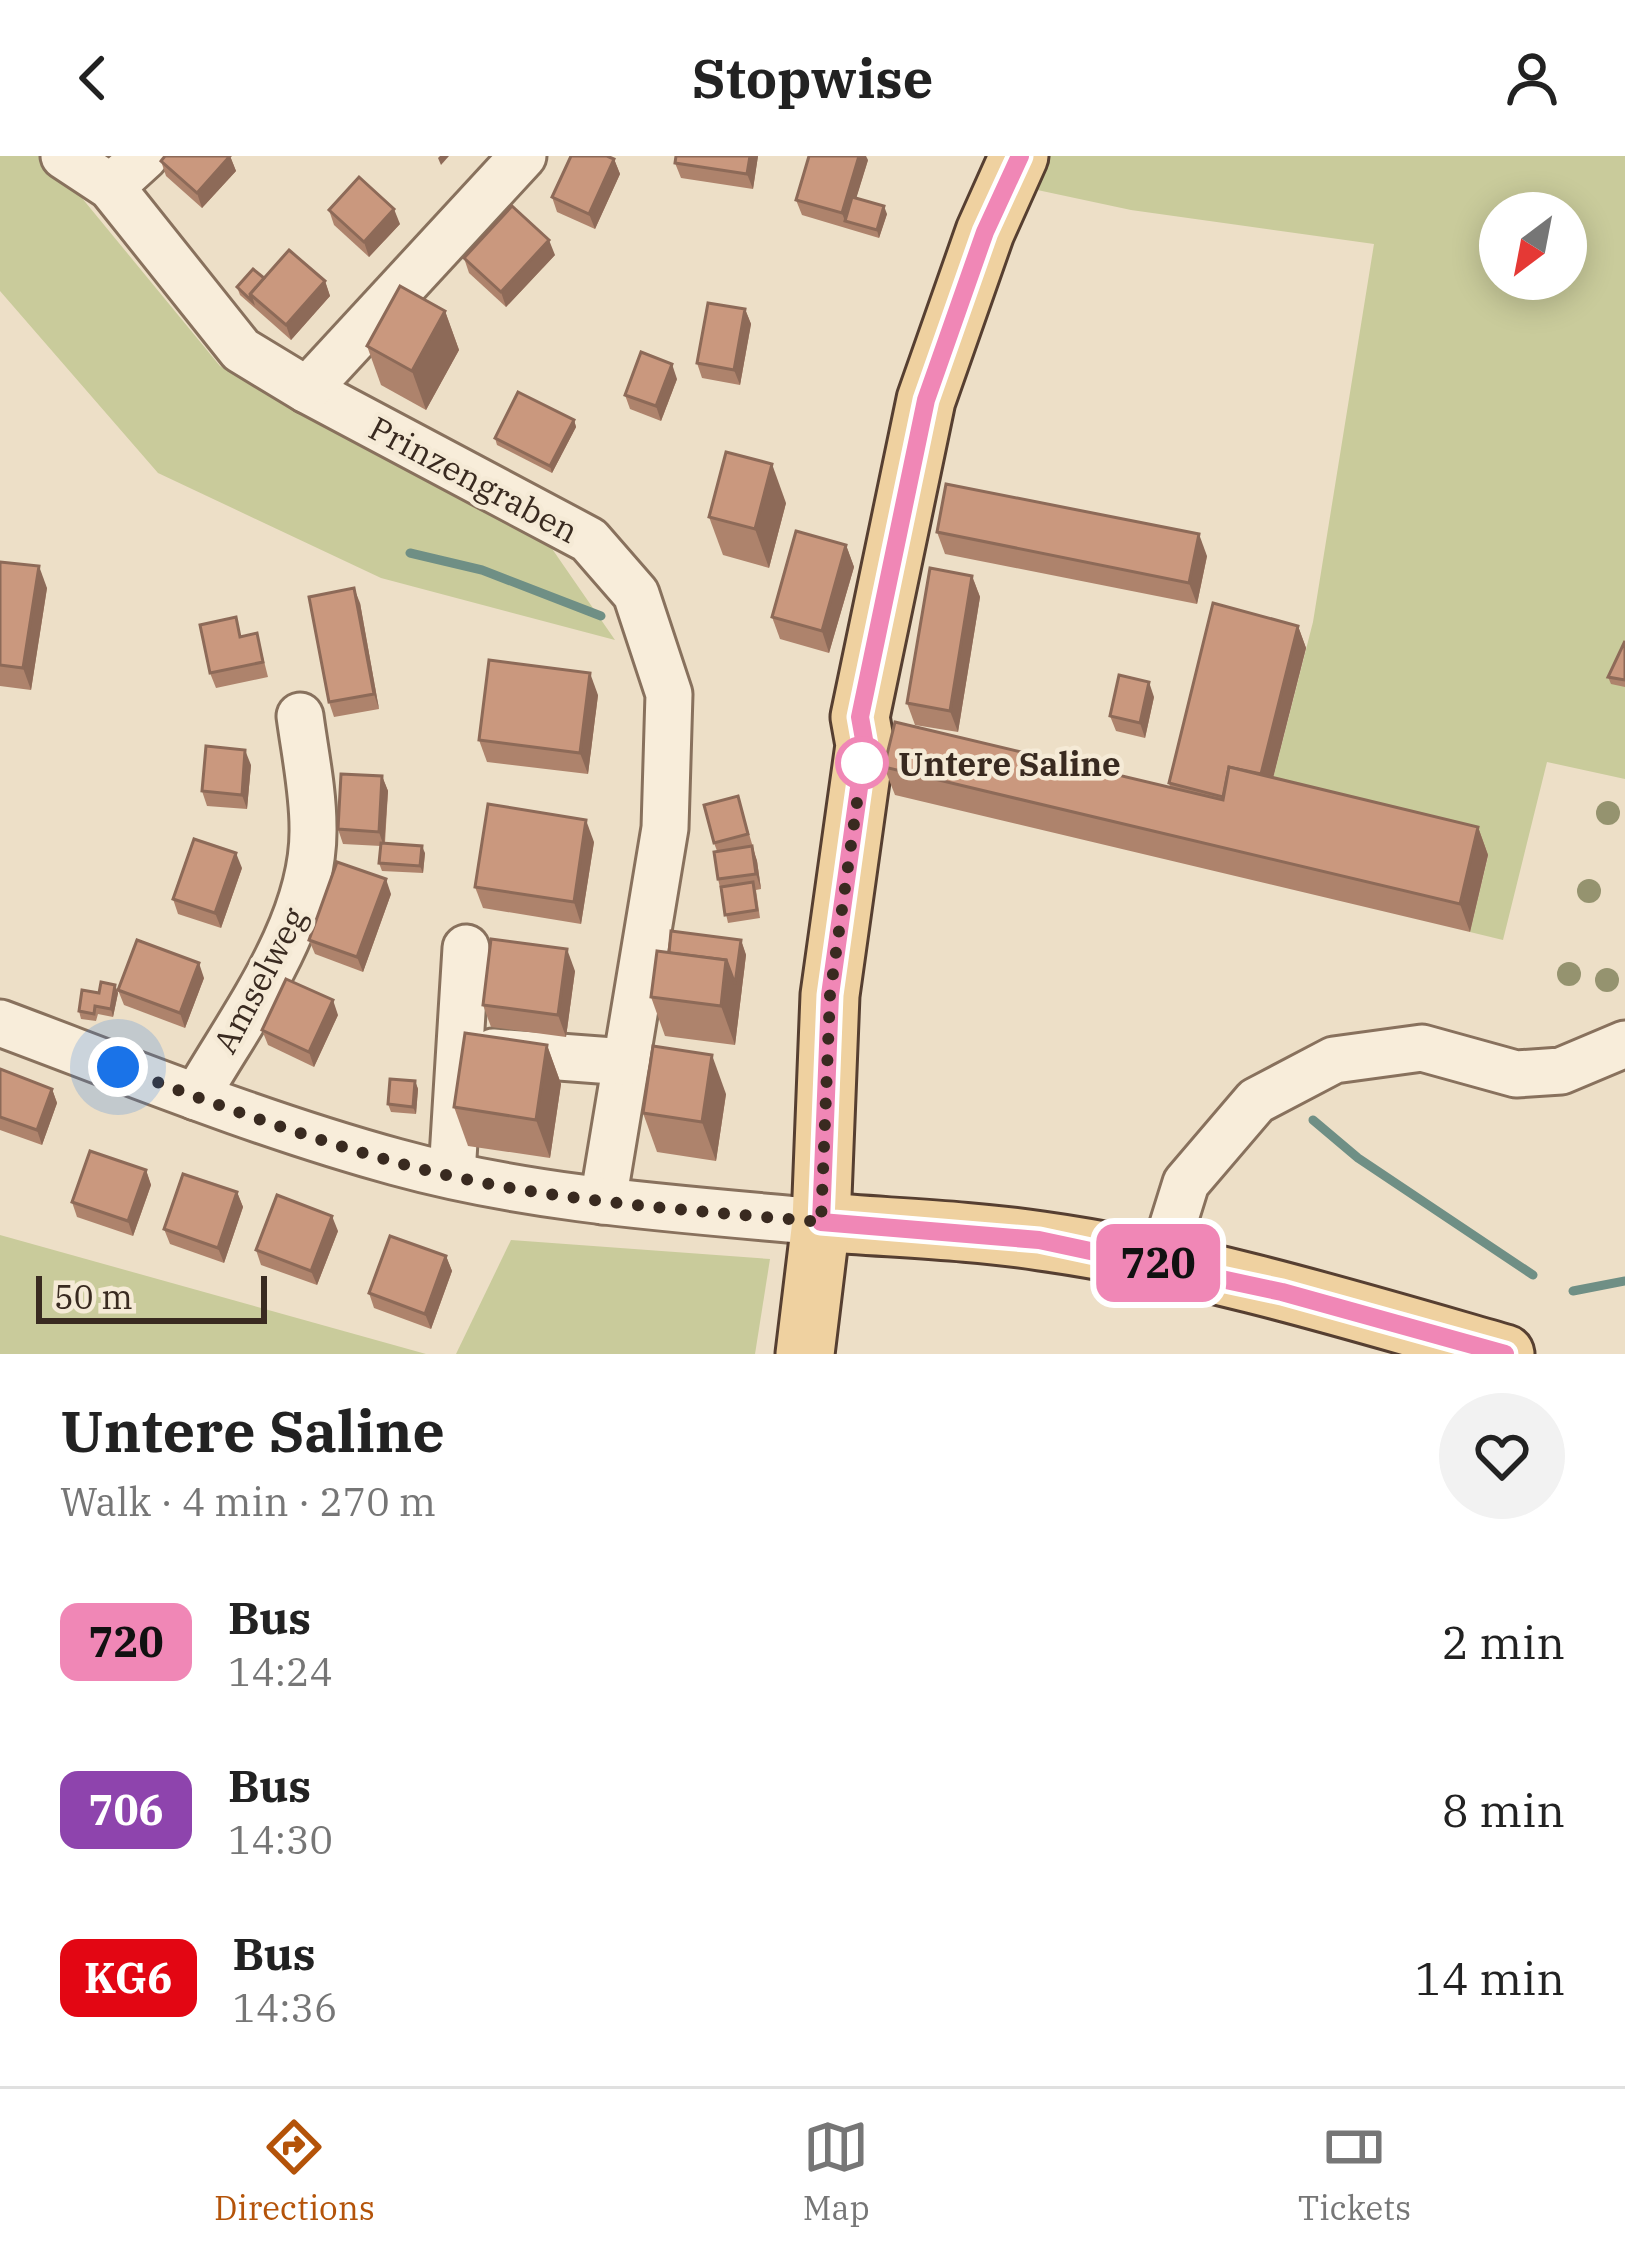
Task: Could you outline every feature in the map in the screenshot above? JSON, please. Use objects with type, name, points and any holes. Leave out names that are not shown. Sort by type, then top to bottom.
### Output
[{"type":"main road","points":[[805,1354],[821,1222],[830,995],[865,745],[860,717],[926,400],[985,232],[1019,156]]},
{"type":"main road","points":[[821,1222],[1039,1240],[1282,1292],[1489,1349]]},
{"type":"street","name":"Prinzengraben","points":[[64,156],[111,187],[241,350],[589,541],[636,594],[669,694],[665,828],[603,1201]]},
{"type":"street","points":[[111,187],[145,156]]},
{"type":"street","points":[[308,390],[523,156]]},
{"type":"street","name":"Amselweg","points":[[196,1097],[293,929],[308,883],[314,829],[301,716]]},
{"type":"street","points":[[452,1174],[466,948]]},
{"type":"street","points":[[0,1023],[196,1097],[397,1163],[603,1201],[821,1222]]},
{"type":"street","points":[[1161,1264],[1186,1183],[1256,1101],[1334,1060],[1422,1048],[1516,1074],[1561,1071],[1625,1044]]},
{"type":"street","points":[[460,1050],[626,1062]]},
{"type":"green space","points":[[0,156],[41,156],[54,164],[220,366],[546,540],[615,640],[381,578],[158,473],[0,291]]},
{"type":"green space","points":[[1044,156],[1625,156],[1625,779],[1547,762],[1503,940],[1470,932],[1488,856],[1267,802],[1313,622],[1374,244],[1131,210],[1028,188]]},
{"type":"green space","points":[[0,1235],[426,1354],[0,1354]]},
{"type":"green space","points":[[511,1240],[770,1259],[755,1354],[456,1354]]},
{"type":"building","points":[[165,156],[230,156],[197,193],[161,161]]},
{"type":"building","points":[[571,156],[614,159],[589,214],[552,197]]},
{"type":"building","points":[[676,156],[750,156],[747,174],[675,163]]},
{"type":"building","points":[[809,156],[859,156],[842,213],[796,200]]},
{"type":"building","points":[[359,177],[394,209],[364,242],[329,210]]},
{"type":"building","points":[[852,197],[884,206],[877,230],[845,221]]},
{"type":"building","points":[[512,206],[549,240],[501,292],[464,258]]},
{"type":"building","points":[[289,250],[325,281],[286,325],[250,294]]},
{"type":"building","points":[[253,269],[264,278],[250,294],[252,301],[237,287]]},
{"type":"building","points":[[400,286],[445,311],[412,371],[367,346]]},
{"type":"building","points":[[708,303],[745,309],[734,370],[697,363]]},
{"type":"building","points":[[641,352],[672,364],[656,406],[625,395]]},
{"type":"building","points":[[518,392],[574,420],[550,466],[495,438]]},
{"type":"building","points":[[726,452],[772,464],[755,529],[709,517]]},
{"type":"building","points":[[946,484],[1199,534],[1189,583],[937,532]]},
{"type":"building","points":[[796,531],[846,545],[822,631],[772,617]]},
{"type":"building","points":[[0,562],[39,566],[23,668],[0,665]]},
{"type":"building","points":[[930,568],[972,576],[950,711],[907,703]]},
{"type":"building","points":[[354,588],[374,694],[329,702],[309,597]]},
{"type":"building","points":[[1213,603],[1298,626],[1261,774],[1229,767],[1223,797],[1169,783]]},
{"type":"building","points":[[236,617],[240,637],[257,633],[263,662],[210,673],[200,625]]},
{"type":"building","points":[[1625,641],[1625,680],[1608,677]]},
{"type":"building","points":[[489,660],[590,673],[580,753],[479,740]]},
{"type":"building","points":[[1119,675],[1149,682],[1140,723],[1110,716]]},
{"type":"building","points":[[895,722],[1223,800],[1229,767],[1478,827],[1460,904],[884,767]]},
{"type":"building","points":[[206,746],[245,750],[242,795],[202,791]]},
{"type":"building","points":[[341,774],[382,776],[379,832],[338,829]]},
{"type":"building","points":[[738,796],[748,834],[714,843],[704,805]]},
{"type":"building","points":[[488,804],[586,820],[574,902],[475,887]]},
{"type":"building","points":[[194,839],[236,853],[215,913],[173,899]]},
{"type":"building","points":[[381,843],[422,846],[420,866],[379,863]]},
{"type":"building","points":[[752,846],[756,874],[718,879],[714,852]]},
{"type":"building","points":[[337,862],[386,879],[357,957],[309,940]]},
{"type":"building","points":[[753,882],[757,910],[725,915],[721,887]]},
{"type":"building","points":[[671,931],[741,940],[735,984],[726,960],[669,953]]},
{"type":"building","points":[[491,939],[567,949],[558,1015],[483,1005]]},
{"type":"building","points":[[137,940],[199,963],[180,1013],[118,990]]},
{"type":"building","points":[[657,951],[726,960],[721,1006],[651,997]]},
{"type":"building","points":[[286,979],[333,1000],[309,1052],[262,1030]]},
{"type":"building","points":[[101,982],[115,985],[111,1009],[95,1006],[94,1014],[79,1011],[82,990],[99,993]]},
{"type":"building","points":[[465,1033],[547,1045],[536,1120],[454,1107]]},
{"type":"building","points":[[653,1046],[712,1055],[702,1122],[643,1113]]},
{"type":"building","points":[[0,1069],[52,1089],[37,1130],[0,1117]]},
{"type":"building","points":[[390,1079],[415,1081],[413,1107],[388,1104]]},
{"type":"building","points":[[90,1151],[146,1170],[128,1221],[72,1202]]},
{"type":"building","points":[[183,1174],[237,1192],[218,1248],[164,1229]]},
{"type":"building","points":[[277,1195],[332,1216],[311,1271],[256,1250]]},
{"type":"building","points":[[390,1236],[446,1256],[425,1314],[369,1293]]},
{"type":"waterway","points":[[410,553],[482,570],[601,616]]},
{"type":"waterway","points":[[1313,1120],[1358,1158],[1533,1275]]},
{"type":"waterway","points":[[1573,1291],[1625,1281]]},
{"type":"bus line","name":"720","points":[[1020,156],[985,232],[926,400],[860,717],[865,745],[830,995],[821,1222],[1039,1240],[1282,1292],[1505,1354]]},
{"type":"place","name":"Untere Saline","points":[[862,763]]},
{"type":"route","points":[[118,1067],[397,1163],[603,1201],[821,1222],[830,995],[865,745],[862,763]]}]
